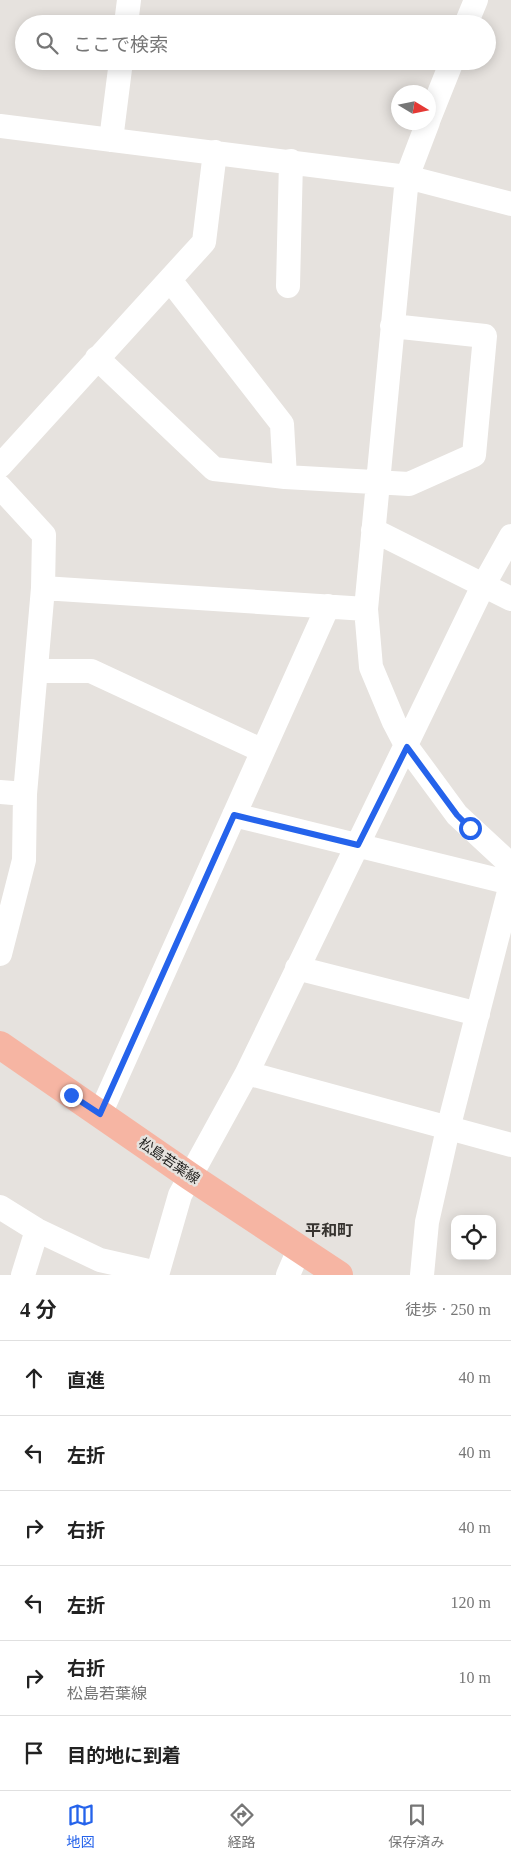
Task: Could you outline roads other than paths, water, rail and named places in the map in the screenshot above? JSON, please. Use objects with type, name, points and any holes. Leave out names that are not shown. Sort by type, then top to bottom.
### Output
[{"type":"main road","name":"松島若葉線","points":[[0,1045],[191,1177],[340,1275]]},
{"type":"street","points":[[127,15],[129,0]]},
{"type":"street","points":[[470,15],[476,0]]},
{"type":"street","points":[[111,140],[120,70]]},
{"type":"street","points":[[436,102],[448,70]]},
{"type":"street","points":[[0,126],[407,177],[511,204]]},
{"type":"street","points":[[425,130],[407,177],[376,484],[366,610],[371,667],[394,722],[407,747],[457,815],[511,865]]},
{"type":"street","points":[[0,466],[204,242],[215,152]]},
{"type":"street","points":[[288,286],[291,161]]},
{"type":"street","points":[[170,280],[282,424],[285,477]]},
{"type":"street","points":[[97,358],[214,469],[376,484],[409,484],[474,455],[486,336],[392,326]]},
{"type":"street","points":[[0,487],[44,535],[43,588],[25,794],[24,860],[0,954]]},
{"type":"street","points":[[373,530],[483,586],[511,598]]},
{"type":"street","points":[[0,1207],[37,1230],[100,1260],[157,1274],[180,1195],[247,1073],[407,747],[483,586],[511,536]]},
{"type":"street","points":[[43,588],[366,610]]},
{"type":"street","points":[[100,1114],[328,606]]},
{"type":"street","points":[[36,671],[92,671],[262,751]]},
{"type":"street","points":[[0,792],[25,794]]},
{"type":"street","points":[[234,815],[511,883],[448,1128],[428,1222],[422,1275]]},
{"type":"street","points":[[297,968],[478,1014]]},
{"type":"street","points":[[247,1073],[511,1145]]},
{"type":"street","points":[[23,1275],[37,1230]]},
{"type":"street","points":[[288,1275],[300,1247]]},
{"type":"district","name":"平和町","points":[[329,1230]]}]
